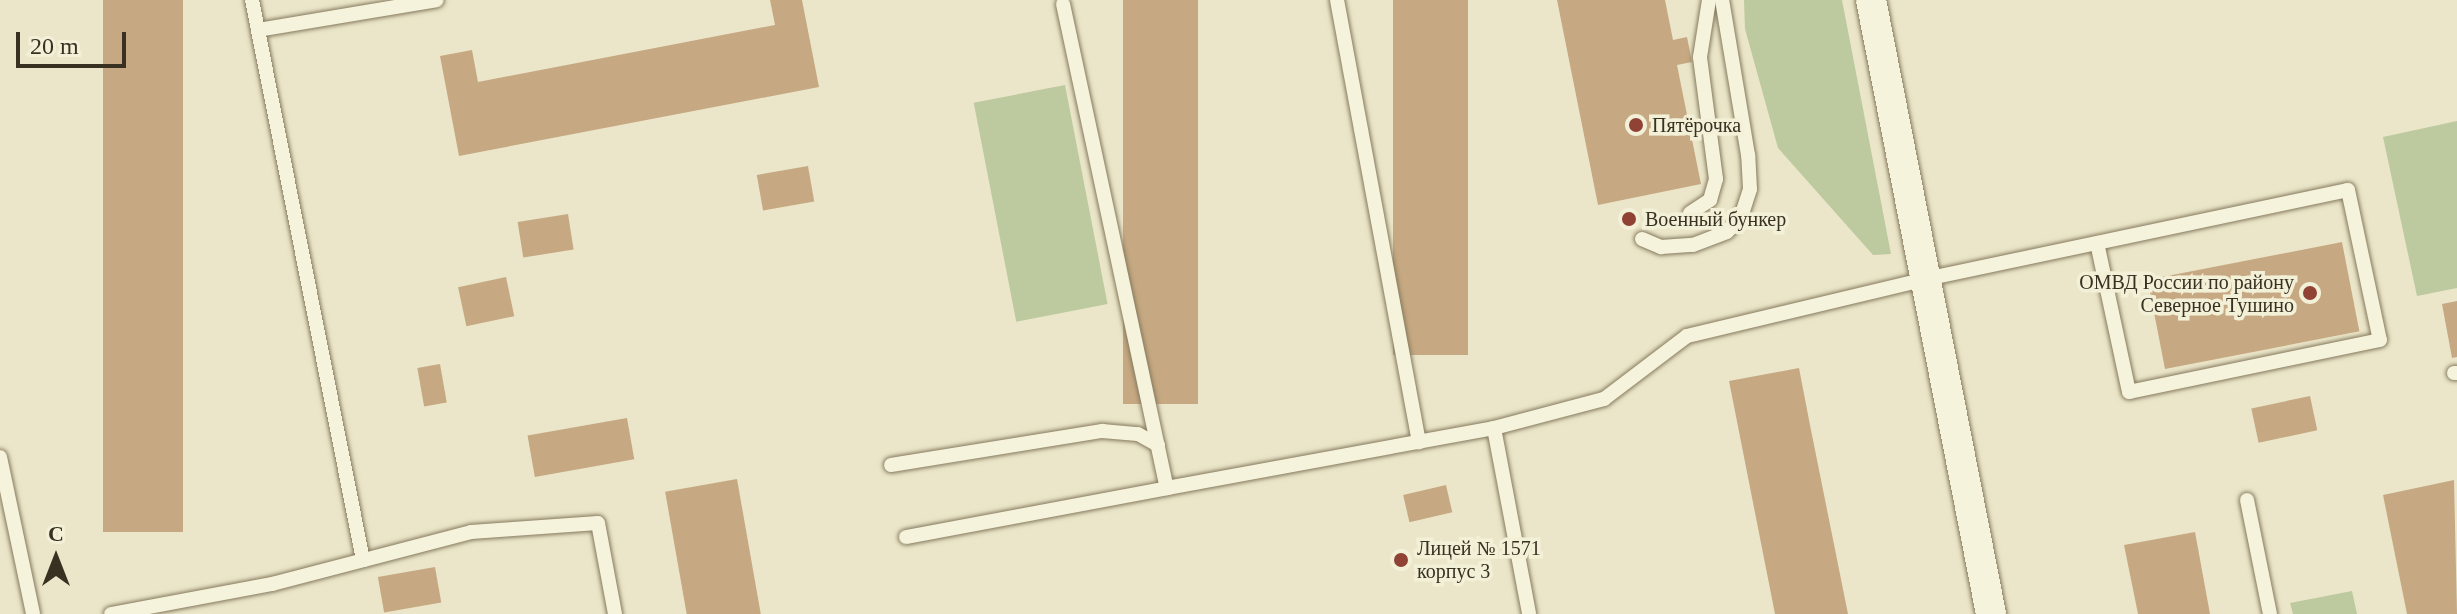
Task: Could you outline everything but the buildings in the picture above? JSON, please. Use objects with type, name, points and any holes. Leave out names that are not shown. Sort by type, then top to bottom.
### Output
[{"type":"street","points":[[1871,0],[1991,614]]},
{"type":"lane","points":[[252,0],[363,560]]},
{"type":"lane","points":[[258,30],[437,0]]},
{"type":"lane","points":[[1337,0],[1419,442]]},
{"type":"lane","points":[[1690,213],[1710,200],[1716,179],[1700,57],[1709,0]]},
{"type":"lane","points":[[1642,239],[1661,247],[1693,245],[1727,232],[1746,203],[1748,155],[1722,0]]},
{"type":"lane","points":[[1063,4],[1167,488]]},
{"type":"lane","points":[[906,537],[1494,428],[1604,399],[1687,336],[1926,279],[2348,190],[2380,340],[2129,392],[2097,243]]},
{"type":"lane","points":[[1494,428],[1529,614]]},
{"type":"lane","points":[[891,465],[1102,431],[1138,434],[1158,445]]},
{"type":"lane","points":[[0,457],[33,614]]},
{"type":"lane","points":[[2247,500],[2270,614]]},
{"type":"lane","points":[[111,614],[175,608],[471,532],[598,523],[615,614]]},
{"type":"green space","points":[[1744,0],[1842,0],[1891,254],[1873,255],[1778,148],[1745,29]]},
{"type":"green space","points":[[1065,85],[1108,304],[1016,322],[974,103]]},
{"type":"green space","points":[[2457,121],[2457,288],[2417,296],[2383,137]]},
{"type":"green space","points":[[2352,591],[2357,614],[2293,614],[2290,603]]},
{"type":"place","name":"Пятёрочка","points":[[1636,125]]},
{"type":"place","name":"Военный бункер","points":[[1629,219]]},
{"type":"place","name":"ОМВД России по району Северное Тушино","points":[[2310,293]]},
{"type":"place","name":"Лицей № 1571 корпус 3","points":[[1401,560]]}]
